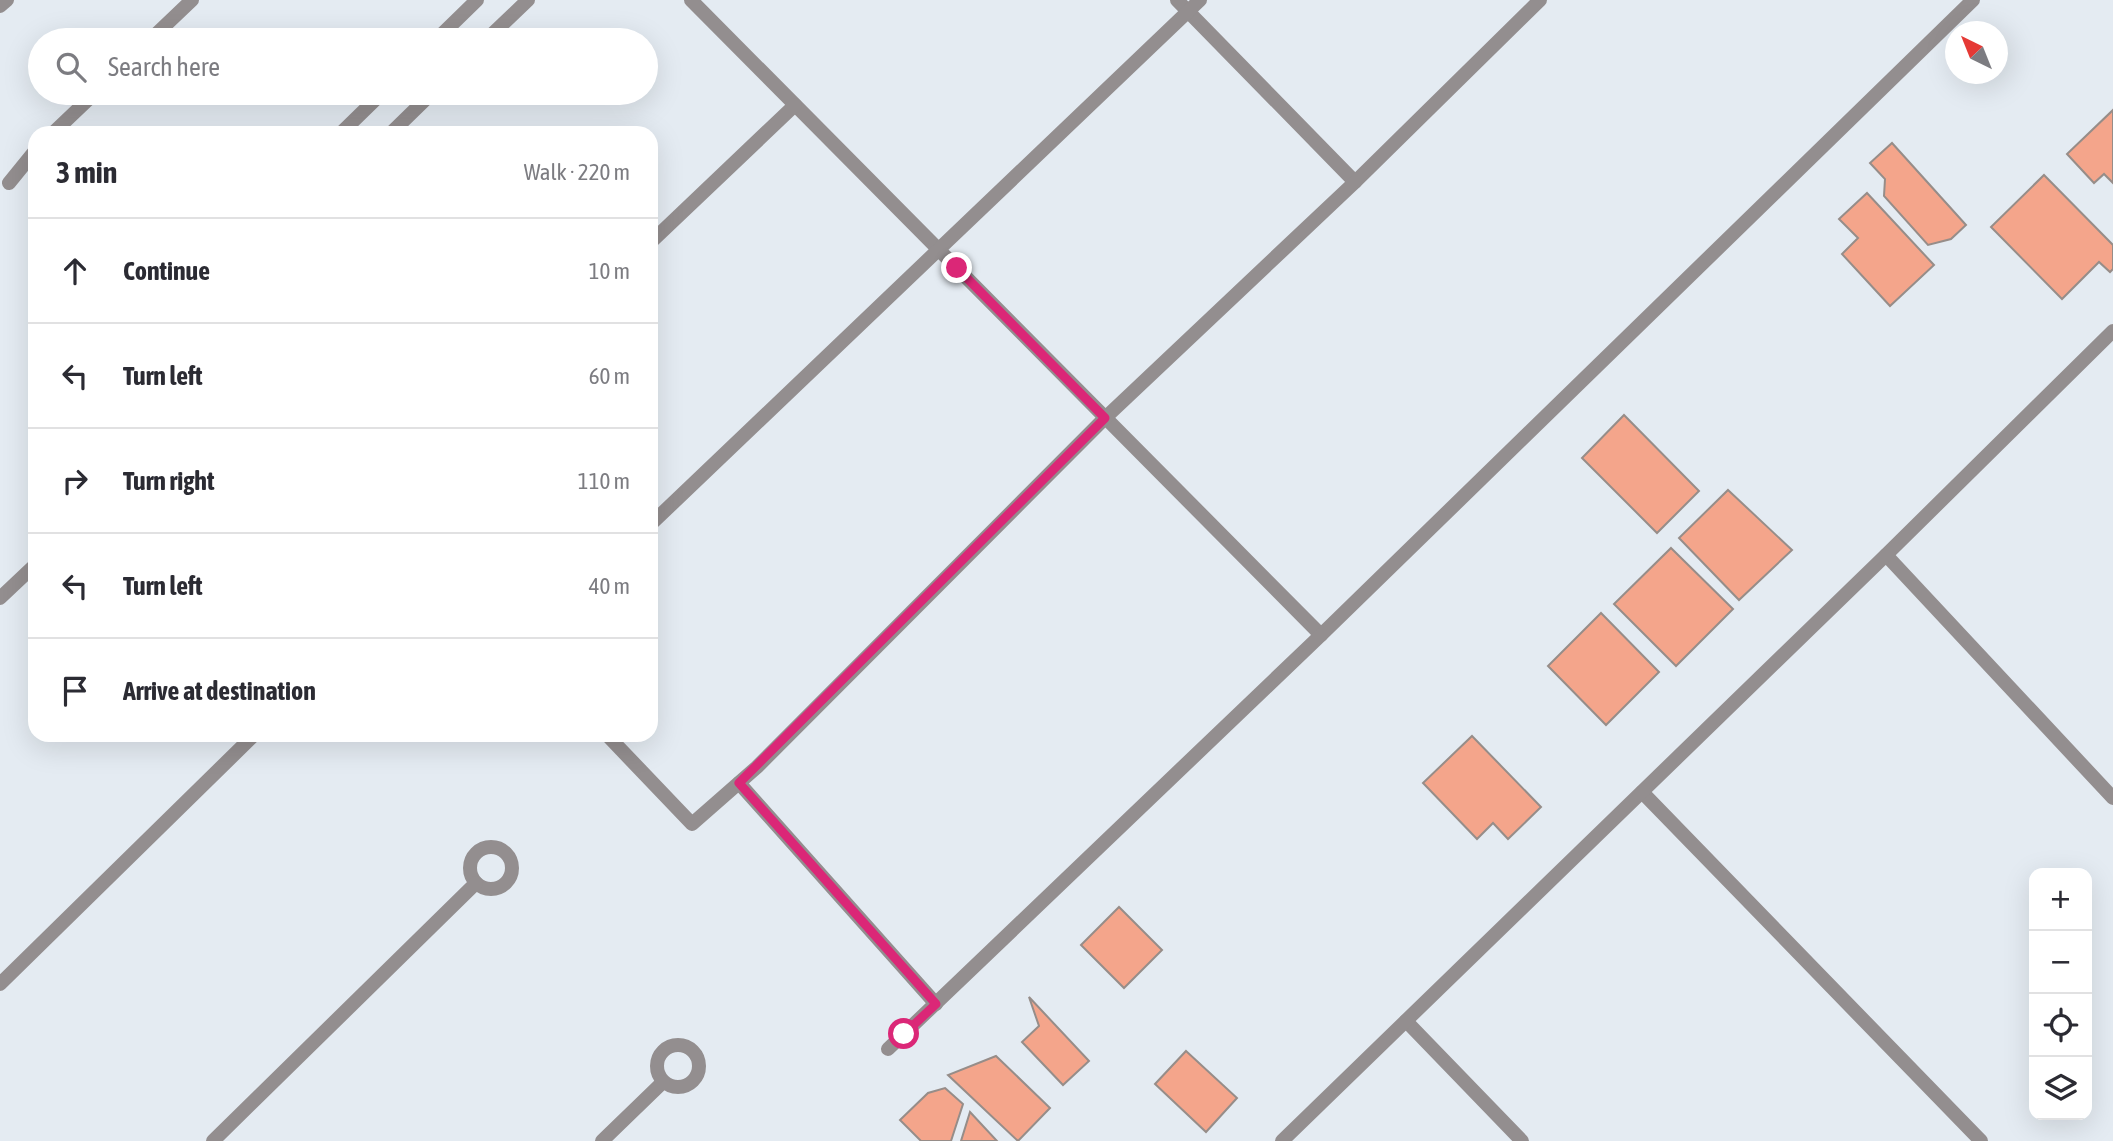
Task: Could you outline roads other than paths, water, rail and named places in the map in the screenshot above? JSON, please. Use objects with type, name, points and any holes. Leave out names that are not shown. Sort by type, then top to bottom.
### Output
[{"type":"street","points":[[0,6],[7,0]]},
{"type":"street","points":[[163,28],[192,0]]},
{"type":"street","points":[[448,28],[477,0]]},
{"type":"street","points":[[499,28],[528,0]]},
{"type":"street","points":[[691,0],[1321,635]]},
{"type":"street","points":[[1177,0],[1356,182]]},
{"type":"street","points":[[658,517],[1200,0]]},
{"type":"street","points":[[614,742],[692,824],[767,758],[1105,418],[1356,182],[1540,0]]},
{"type":"street","points":[[888,1049],[1321,635],[1973,0]]},
{"type":"street","points":[[60,126],[82,105]]},
{"type":"street","points":[[348,126],[370,105]]},
{"type":"street","points":[[398,126],[420,105]]},
{"type":"street","points":[[658,235],[795,105]]},
{"type":"street","points":[[9,183],[28,160]]},
{"type":"street","points":[[1282,1141],[2113,331]]},
{"type":"street","points":[[1886,555],[2113,798]]},
{"type":"street","points":[[0,598],[28,572]]},
{"type":"street","points":[[0,984],[247,742]]},
{"type":"street","points":[[739,783],[936,1004]]},
{"type":"street","points":[[1642,792],[1981,1141]]},
{"type":"street","points":[[213,1141],[477,883]]},
{"type":"street","points":[[1406,1021],[1522,1141]]},
{"type":"street","points":[[602,1141],[663,1082]]}]
